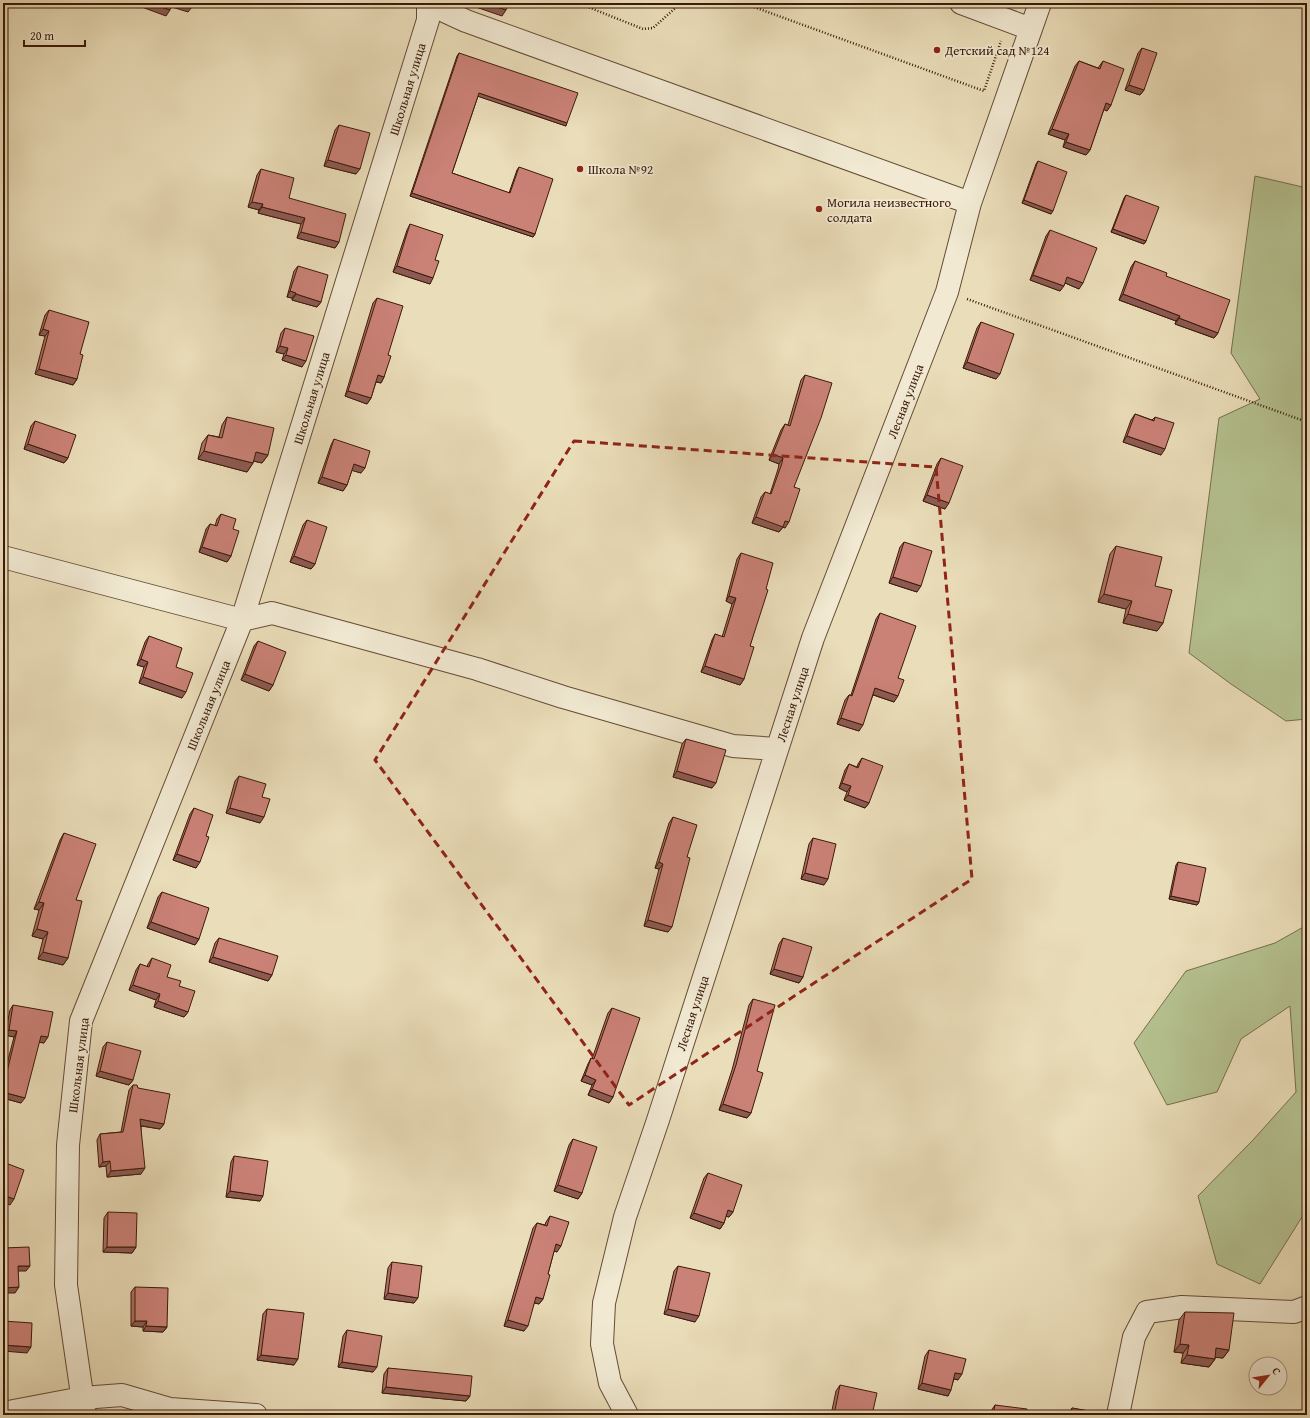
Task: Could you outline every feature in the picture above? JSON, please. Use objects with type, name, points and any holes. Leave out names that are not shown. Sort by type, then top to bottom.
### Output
[{"type":"street","points":[[428,3],[466,21],[970,203]]},
{"type":"street","name":"Школьная улица","points":[[84,1407],[66,1285],[68,1145],[81,1020],[242,620],[428,20],[428,3]]},
{"type":"street","points":[[961,3],[1031,29]]},
{"type":"street","name":"Лесная улица","points":[[626,1415],[610,1383],[602,1344],[604,1303],[625,1217],[813,638],[947,292],[970,203],[1040,3]]},
{"type":"street","points":[[3,557],[242,620],[272,613],[477,669],[562,697],[733,746],[777,749]]},
{"type":"street","points":[[1118,1415],[1134,1337],[1146,1312],[1182,1307],[1294,1312],[1307,1308]]},
{"type":"street","points":[[3,1413],[84,1407],[122,1395],[170,1408],[256,1415]]},
{"type":"path","points":[[578,3],[643,29],[653,28],[681,3]]},
{"type":"path","points":[[742,3],[984,91],[1008,20]]},
{"type":"path","points":[[947,292],[1307,422]]},
{"type":"highlighted area","points":[[574,441],[936,467],[972,879],[629,1105],[375,760]]},
{"type":"green space","points":[[1255,176],[1307,188],[1307,719],[1286,721],[1231,684],[1189,653],[1219,418],[1260,399],[1231,353]]},
{"type":"green space","points":[[1307,925],[1307,1218],[1302,1217],[1260,1284],[1217,1264],[1198,1196],[1253,1140],[1296,1092],[1290,1006],[1241,1039],[1217,1092],[1167,1105],[1134,1043],[1186,971],[1275,943]]},
{"type":"building","points":[[150,3],[172,3],[170,10]]},
{"type":"building","points":[[181,3],[193,3],[192,7]]},
{"type":"building","points":[[485,3],[508,3],[506,10]]},
{"type":"building","points":[[1142,48],[1157,53],[1144,90],[1129,85]]},
{"type":"building","points":[[459,53],[578,93],[567,123],[479,93],[452,173],[510,193],[519,167],[553,179],[535,234],[412,193]]},
{"type":"building","points":[[1079,61],[1100,69],[1103,61],[1124,69],[1111,105],[1106,103],[1090,150],[1066,142],[1069,134],[1052,129]]},
{"type":"building","points":[[339,125],[370,133],[360,169],[328,160]]},
{"type":"building","points":[[1038,161],[1067,172],[1053,211],[1024,200]]},
{"type":"building","points":[[261,169],[294,178],[289,198],[346,214],[339,242],[301,232],[305,218],[262,207],[263,204],[252,202]]},
{"type":"building","points":[[1126,195],[1159,207],[1146,241],[1113,229]]},
{"type":"building","points":[[410,224],[443,235],[435,260],[439,261],[433,278],[397,266]]},
{"type":"building","points":[[1050,230],[1097,248],[1083,283],[1067,277],[1064,286],[1033,275]]},
{"type":"building","points":[[1135,261],[1167,273],[1166,276],[1230,300],[1218,333],[1179,318],[1180,316],[1123,294]]},
{"type":"building","points":[[298,266],[328,275],[321,302],[290,291]]},
{"type":"building","points":[[377,298],[403,306],[388,355],[391,356],[384,377],[378,375],[371,398],[348,391]]},
{"type":"building","points":[[49,310],[89,322],[80,354],[83,355],[77,379],[39,369],[49,331],[43,329]]},
{"type":"building","points":[[981,322],[1014,334],[1000,374],[967,362]]},
{"type":"building","points":[[285,328],[314,336],[306,361],[286,355],[288,348],[280,346]]},
{"type":"building","points":[[805,375],[832,383],[821,418],[794,487],[800,489],[789,522],[785,521],[783,527],[756,517],[765,492],[771,494],[782,463],[783,458],[773,454],[785,424],[790,426]]},
{"type":"building","points":[[1135,414],[1154,421],[1155,417],[1174,423],[1165,449],[1127,436]]},
{"type":"building","points":[[227,417],[274,428],[268,455],[256,452],[253,463],[204,451],[208,435],[222,438]]},
{"type":"building","points":[[35,421],[76,435],[68,458],[28,444]]},
{"type":"building","points":[[334,439],[370,451],[365,468],[354,464],[347,485],[322,477]]},
{"type":"building","points":[[941,458],[963,466],[949,503],[927,495]]},
{"type":"building","points":[[221,514],[236,519],[233,529],[239,531],[231,556],[202,547],[210,524],[217,526]]},
{"type":"building","points":[[307,520],[327,527],[315,564],[294,556]]},
{"type":"building","points":[[904,542],[932,551],[921,586],[893,577]]},
{"type":"building","points":[[1116,546],[1162,557],[1155,586],[1172,590],[1163,623],[1128,614],[1132,601],[1104,594]]},
{"type":"building","points":[[741,553],[773,563],[766,589],[768,590],[750,646],[754,647],[744,679],[705,666],[715,634],[724,637],[736,598],[729,596]]},
{"type":"building","points":[[880,613],[916,626],[898,678],[904,680],[898,696],[875,688],[863,725],[841,718],[849,695],[852,696]]},
{"type":"building","points":[[149,636],[182,648],[176,667],[193,673],[186,692],[143,677],[148,662],[141,659]]},
{"type":"building","points":[[258,641],[286,652],[273,685],[245,674]]},
{"type":"building","points":[[686,739],[726,750],[716,783],[677,771]]},
{"type":"building","points":[[862,758],[883,766],[869,803],[848,795],[851,786],[842,783],[849,764],[858,768]]},
{"type":"building","points":[[239,776],[266,784],[262,797],[270,799],[264,817],[230,808]]},
{"type":"building","points":[[194,808],[213,815],[206,836],[209,837],[200,862],[177,854]]},
{"type":"building","points":[[673,817],[697,825],[687,857],[690,858],[672,927],[648,920],[663,864],[659,862]]},
{"type":"building","points":[[64,833],[96,844],[76,900],[82,901],[68,958],[43,952],[48,932],[37,929],[44,903],[39,902]]},
{"type":"building","points":[[813,838],[836,844],[828,879],[805,873]]},
{"type":"building","points":[[1178,862],[1206,868],[1199,902],[1171,896]]},
{"type":"building","points":[[162,892],[209,908],[199,939],[151,922]]},
{"type":"building","points":[[219,938],[278,956],[272,975],[213,957]]},
{"type":"building","points":[[783,938],[812,947],[803,977],[774,969]]},
{"type":"building","points":[[152,958],[171,965],[167,977],[181,981],[179,986],[195,991],[188,1012],[158,1001],[160,994],[133,985],[140,964],[149,967]]},
{"type":"building","points":[[753,999],[775,1005],[757,1071],[763,1073],[751,1113],[723,1104],[736,1065]]},
{"type":"building","points":[[13,1005],[53,1012],[48,1037],[41,1036],[25,1098],[3,1092],[17,1031],[9,1030]]},
{"type":"building","points":[[612,1008],[640,1018],[613,1097],[592,1089],[596,1080],[585,1075],[591,1058],[594,1059]]},
{"type":"building","points":[[107,1042],[141,1051],[133,1080],[100,1071]]},
{"type":"building","points":[[133,1085],[137,1085],[138,1088],[170,1094],[164,1124],[140,1119],[145,1168],[111,1171],[110,1161],[103,1162],[100,1134],[123,1132]]},
{"type":"building","points":[[573,1139],[597,1147],[582,1193],[558,1185]]},
{"type":"building","points":[[234,1156],[268,1161],[263,1196],[230,1191]]},
{"type":"building","points":[[3,1162],[24,1170],[14,1199],[3,1195]]},
{"type":"building","points":[[708,1173],[742,1185],[733,1212],[728,1210],[724,1223],[694,1213]]},
{"type":"building","points":[[108,1212],[137,1213],[136,1247],[107,1247]]},
{"type":"building","points":[[550,1216],[569,1222],[561,1246],[556,1244],[548,1274],[550,1275],[543,1299],[536,1297],[528,1326],[508,1320],[537,1223],[547,1226]]},
{"type":"building","points":[[29,1247],[30,1266],[18,1266],[19,1287],[3,1288],[3,1248]]},
{"type":"building","points":[[392,1262],[422,1266],[418,1298],[388,1293]]},
{"type":"building","points":[[678,1266],[710,1273],[699,1316],[668,1309]]},
{"type":"building","points":[[135,1287],[168,1288],[167,1327],[146,1326],[147,1321],[135,1321]]},
{"type":"building","points":[[267,1309],[304,1313],[298,1359],[261,1355]]},
{"type":"building","points":[[1185,1312],[1234,1313],[1229,1350],[1216,1348],[1215,1359],[1187,1355],[1189,1345],[1180,1344]]},
{"type":"building","points":[[3,1321],[32,1323],[31,1347],[3,1345]]},
{"type":"building","points":[[347,1330],[382,1336],[377,1367],[342,1362]]},
{"type":"building","points":[[929,1350],[966,1359],[962,1374],[955,1373],[951,1390],[922,1383]]},
{"type":"building","points":[[388,1368],[472,1376],[470,1396],[386,1387]]},
{"type":"building","points":[[840,1385],[877,1393],[872,1415],[834,1415]]},
{"type":"building","points":[[995,1405],[1027,1409],[1027,1415],[993,1415]]},
{"type":"building","points":[[1072,1408],[1107,1414],[1107,1415],[1071,1415]]},
{"type":"building","points":[[1139,1411],[1159,1415],[1139,1415]]},
{"type":"place","name":"Детский сад №124","points":[[937,50]]},
{"type":"place","name":"Школа №92","points":[[580,169]]},
{"type":"place","name":"Могила неизвестного солдата","points":[[819,209]]}]
